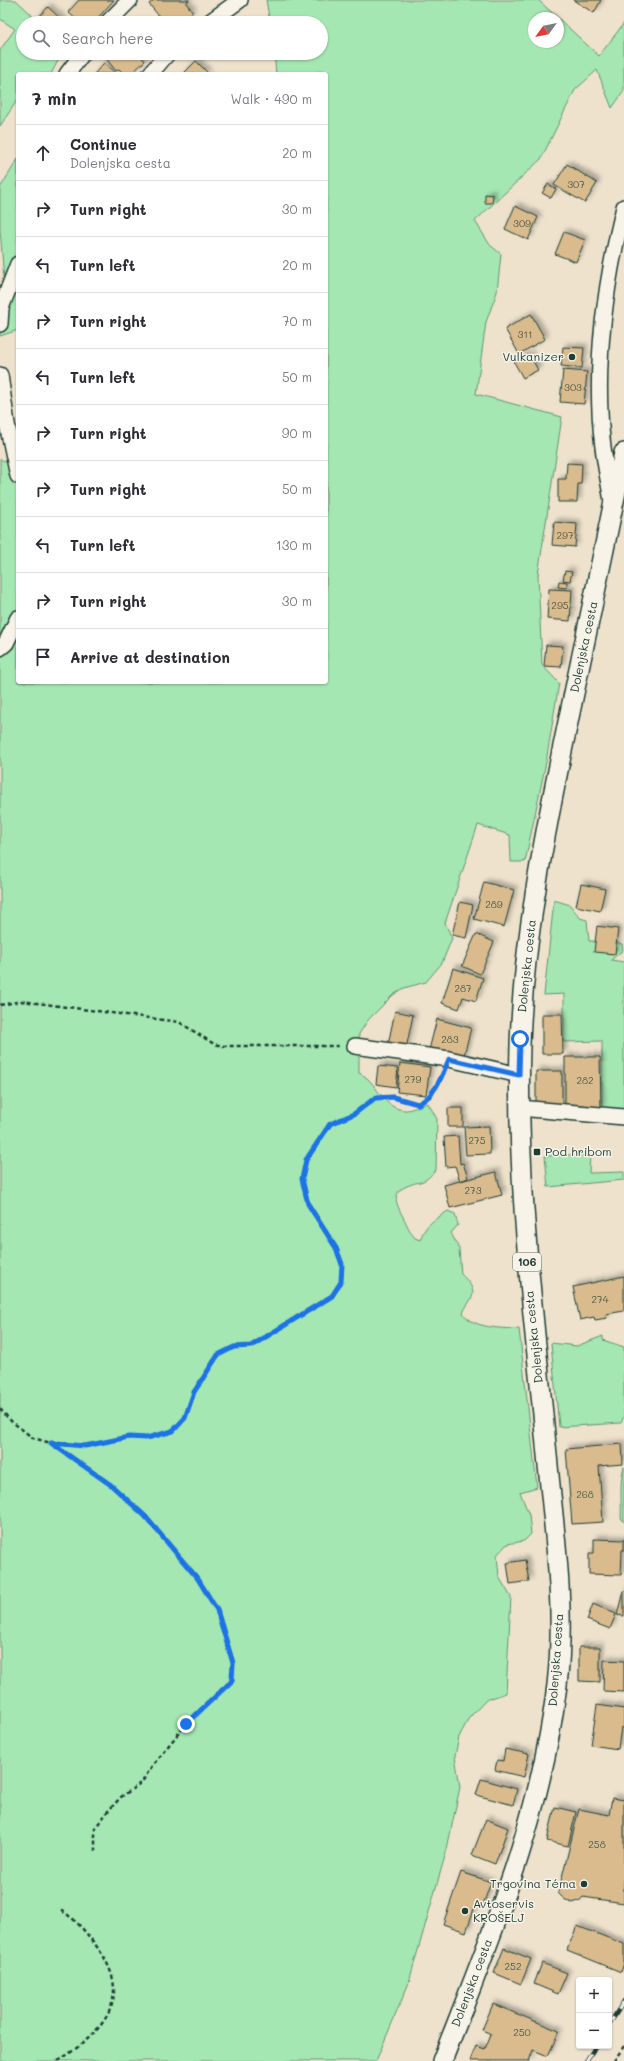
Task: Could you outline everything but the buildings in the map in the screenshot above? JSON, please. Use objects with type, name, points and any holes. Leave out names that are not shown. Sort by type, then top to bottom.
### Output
[{"type":"main road","name":"Dolenjska cesta","points":[[442,2061],[515,1871],[539,1786],[557,1682],[560,1600],[556,1547],[526,1258],[519,1108],[519,1075],[525,973],[540,867],[624,453]]},
{"type":"street","points":[[114,16],[130,0]]},
{"type":"street","points":[[218,16],[240,0]]},
{"type":"street","points":[[69,72],[78,60]]},
{"type":"street","points":[[152,72],[162,60]]},
{"type":"street","name":"Dolenjska cesta","points":[[613,506],[603,448],[600,397],[603,328],[614,250],[624,207]]},
{"type":"street","points":[[0,324],[0,308],[16,269]]},
{"type":"street","points":[[0,375],[7,424],[16,467]]},
{"type":"street","points":[[0,648],[6,643],[16,622]]},
{"type":"street","points":[[355,1046],[449,1059],[519,1075]]},
{"type":"street","points":[[519,1108],[624,1117]]},
{"type":"path","points":[[0,1005],[22,1001],[179,1022],[214,1044],[224,1046],[355,1046]]},
{"type":"path","points":[[0,1409],[11,1421],[33,1438],[51,1443],[85,1446],[129,1437],[147,1438],[173,1431],[185,1418],[194,1392],[218,1355],[234,1347],[251,1346],[332,1296],[341,1282],[342,1264],[336,1248],[308,1204],[302,1179],[306,1160],[330,1124],[354,1114],[375,1098],[393,1097],[418,1104],[426,1100],[442,1076],[449,1059]]},
{"type":"path","points":[[51,1443],[111,1485],[145,1516],[198,1579],[217,1610],[233,1663],[232,1681],[186,1724],[152,1766],[142,1782],[121,1797],[95,1828],[95,1851]]},
{"type":"path","points":[[58,2061],[75,2050],[100,2026],[110,2011],[115,1994],[114,1985],[102,1953],[75,1918],[60,1910]]},
{"type":"path","points":[[614,2061],[624,2046]]},
{"type":"green space","points":[[0,0],[16,0],[32,15],[16,16],[16,60],[58,60],[52,72],[16,72],[16,102],[0,126],[0,50],[15,29],[0,19]]},
{"type":"green space","points":[[266,0],[538,0],[551,12],[528,12],[528,48],[564,48],[564,24],[599,56],[624,23],[624,91],[612,108],[597,70],[575,90],[541,159],[475,221],[490,245],[501,254],[497,292],[486,322],[476,394],[562,417],[538,575],[542,665],[559,683],[546,762],[525,862],[511,862],[510,835],[478,825],[445,923],[452,938],[442,963],[426,982],[404,988],[393,995],[368,1020],[359,1034],[359,1073],[370,1081],[384,1099],[396,1108],[406,1110],[428,1103],[437,1119],[436,1170],[425,1180],[407,1186],[398,1192],[396,1200],[410,1230],[415,1238],[420,1240],[422,1234],[434,1220],[448,1211],[455,1214],[458,1225],[451,1233],[459,1249],[461,1274],[470,1285],[473,1292],[473,1296],[463,1313],[474,1322],[488,1327],[519,1329],[537,1487],[520,1492],[529,1515],[531,1534],[524,1541],[507,1544],[497,1555],[499,1577],[511,1597],[506,1693],[486,1700],[469,1718],[459,1737],[455,1756],[460,1787],[447,1849],[408,1985],[376,2061],[0,2061],[0,459],[13,465],[16,464],[16,684],[328,684],[328,72],[276,72],[275,60],[328,60],[328,16],[269,16]]},
{"type":"green space","points":[[16,162],[16,331],[0,336],[0,289],[4,280],[0,229],[0,188]]},
{"type":"green space","points":[[554,900],[570,905],[580,918],[587,920],[589,941],[615,942],[622,944],[623,950],[611,960],[624,962],[624,1114],[602,1113],[602,1041],[564,1042],[564,994],[544,995]]},
{"type":"green space","points":[[590,1154],[589,1173],[624,1172],[624,1180],[548,1187],[545,1156]]},
{"type":"green space","points":[[603,1336],[603,1340],[624,1347],[624,1416],[621,1423],[559,1427],[551,1343],[577,1346]]},
{"type":"green space","points":[[624,1467],[624,1522],[621,1518],[621,1492],[622,1473]]},
{"type":"railway","points":[[612,2020],[624,2001]]},
{"type":"railway","points":[[586,2061],[594,2049]]},
{"type":"place","name":"Vulkanizer","points":[[572,357]]},
{"type":"place","name":"Pod hribom","points":[[537,1152]]},
{"type":"place","name":"Trgovina Téma","points":[[584,1884]]},
{"type":"place","name":"Avtoservis KROŠELJ","points":[[465,1911]]},
{"type":"route","points":[[186,1724],[232,1681],[233,1663],[217,1610],[198,1579],[145,1516],[111,1485],[51,1443],[85,1446],[129,1437],[147,1438],[173,1431],[185,1418],[194,1392],[218,1355],[234,1347],[251,1346],[332,1296],[341,1282],[342,1264],[336,1248],[308,1204],[302,1179],[306,1160],[330,1124],[354,1114],[375,1098],[393,1097],[418,1104],[426,1100],[442,1076],[449,1059],[519,1075],[520,1039]]}]
